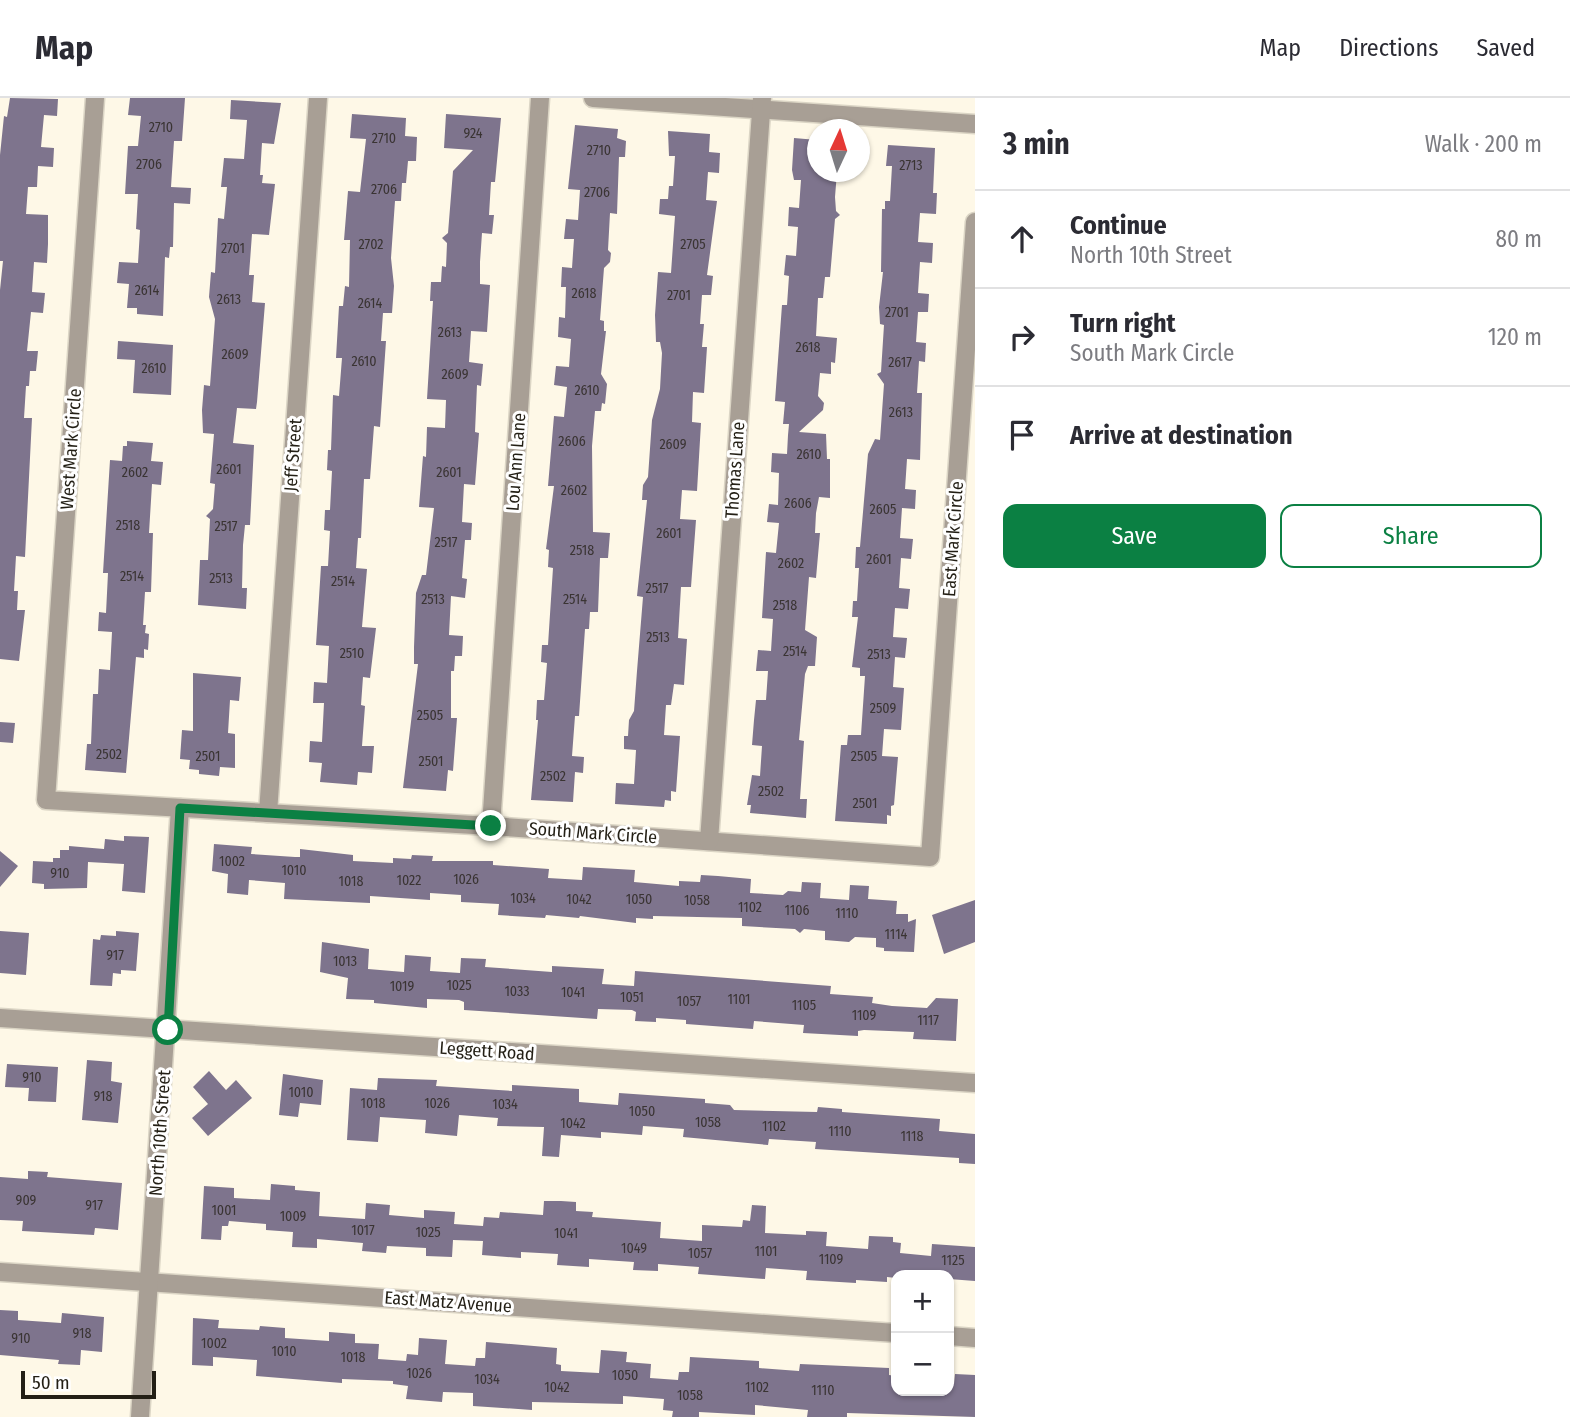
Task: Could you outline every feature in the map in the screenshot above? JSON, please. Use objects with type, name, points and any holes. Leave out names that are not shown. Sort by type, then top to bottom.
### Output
[{"type":"street","name":"West Mark Circle","points":[[47,800],[94,98]]},
{"type":"street","name":"Jeff Street","points":[[268,813],[318,98]]},
{"type":"street","name":"Lou Ann Lane","points":[[491,826],[540,98]]},
{"type":"street","points":[[593,98],[761,104],[975,124]]},
{"type":"street","name":"Thomas Lane","points":[[709,841],[761,104]]},
{"type":"street","name":"East Mark Circle","points":[[930,857],[975,222]]},
{"type":"street","name":"South Mark Circle","points":[[47,800],[491,826],[930,857]]},
{"type":"street","name":"North 10th Street","points":[[140,1417],[168,1030],[180,808]]},
{"type":"street","name":"Leggett Road","points":[[0,1018],[975,1083]]},
{"type":"street","name":"East Matz Avenue","points":[[0,1272],[891,1333]]},
{"type":"street","points":[[954,1336],[975,1338]]},
{"type":"building","points":[[10,98],[58,99],[57,116],[44,115],[41,147],[54,148],[53,167],[38,166],[37,187],[28,187],[26,214],[48,215],[48,244],[47,263],[34,262],[32,292],[45,293],[43,313],[31,312],[27,351],[38,351],[36,371],[30,371],[29,386],[26,386],[24,418],[32,418],[25,557],[16,556],[14,591],[18,591],[17,610],[25,610],[19,661],[0,659],[0,290],[3,261],[0,261],[0,155],[4,116],[7,117]]},
{"type":"building","points":[[130,98],[185,98],[182,141],[174,141],[171,187],[191,188],[190,204],[174,203],[173,247],[170,247],[169,258],[165,257],[163,316],[137,314],[137,308],[127,308],[129,284],[117,283],[119,262],[138,263],[138,194],[125,194],[128,146],[138,146],[141,116],[128,115]]},
{"type":"building","points":[[231,100],[281,103],[274,144],[262,143],[262,183],[275,184],[269,235],[252,234],[249,275],[254,275],[252,302],[265,303],[257,402],[256,409],[237,408],[233,443],[254,445],[250,525],[245,525],[243,545],[242,588],[247,588],[246,609],[198,605],[200,560],[208,560],[210,519],[206,516],[213,509],[215,484],[210,483],[214,434],[203,433],[202,410],[204,385],[210,386],[215,319],[209,297],[211,272],[215,273],[218,218],[224,219],[227,187],[221,187],[224,158],[244,159],[247,120],[230,119]]},
{"type":"building","points":[[352,114],[406,118],[405,136],[417,137],[416,161],[408,161],[406,183],[402,183],[401,201],[395,201],[391,258],[394,286],[392,313],[383,313],[381,341],[386,341],[380,427],[374,426],[370,479],[364,479],[361,538],[358,538],[356,568],[367,569],[362,627],[376,628],[370,678],[363,677],[361,705],[365,706],[362,746],[374,746],[372,773],[358,772],[357,785],[320,782],[322,763],[309,762],[310,741],[322,742],[324,703],[313,703],[314,682],[327,683],[329,646],[316,645],[321,566],[328,566],[330,531],[324,530],[325,510],[330,510],[332,471],[327,470],[328,450],[331,450],[333,395],[339,396],[342,358],[336,358],[339,306],[343,306],[345,286],[349,287],[350,240],[344,240],[348,191],[360,192],[366,139],[350,138]]},
{"type":"building","points":[[446,114],[501,118],[495,182],[491,182],[489,215],[494,215],[492,234],[482,233],[480,262],[480,284],[490,285],[487,332],[471,331],[469,362],[483,364],[481,386],[477,385],[475,432],[479,433],[475,485],[464,484],[462,522],[472,523],[471,540],[465,540],[462,578],[467,579],[465,598],[451,596],[449,635],[463,636],[462,656],[455,656],[454,671],[451,671],[451,718],[457,718],[453,771],[448,770],[446,791],[403,788],[418,664],[414,664],[416,593],[422,575],[426,575],[434,508],[419,507],[423,456],[426,457],[427,427],[445,428],[446,400],[427,399],[433,301],[430,301],[431,282],[441,282],[442,266],[446,267],[447,243],[442,238],[448,233],[453,171],[473,150],[444,148]]},
{"type":"building","points":[[575,125],[618,129],[617,138],[626,141],[625,157],[619,157],[617,214],[610,213],[610,262],[604,268],[600,320],[604,321],[606,331],[601,374],[607,384],[605,404],[602,403],[601,411],[595,411],[592,446],[593,532],[610,533],[608,558],[600,558],[598,612],[590,612],[589,629],[585,629],[579,716],[575,716],[572,756],[584,757],[583,773],[575,772],[573,802],[531,800],[538,720],[537,700],[544,700],[547,663],[541,662],[542,645],[548,645],[553,568],[548,567],[549,550],[546,549],[554,486],[548,486],[554,416],[564,417],[567,387],[554,385],[556,366],[569,367],[571,339],[558,337],[559,317],[565,318],[566,287],[561,287],[562,267],[572,268],[574,239],[564,239],[566,219],[578,220],[580,190],[568,189]]},
{"type":"building","points":[[668,131],[710,134],[709,152],[720,153],[719,173],[708,172],[706,200],[717,201],[707,275],[713,276],[711,295],[702,295],[700,324],[704,324],[702,347],[707,347],[704,393],[693,392],[692,422],[701,423],[697,491],[682,490],[680,519],[696,520],[691,587],[681,587],[678,638],[687,639],[684,685],[674,684],[671,705],[666,705],[664,735],[680,736],[676,792],[671,791],[671,801],[665,800],[664,807],[615,804],[616,783],[634,784],[636,750],[624,749],[624,736],[628,736],[629,720],[634,711],[643,597],[637,596],[647,500],[642,500],[643,485],[648,477],[652,420],[660,389],[662,353],[660,342],[656,342],[655,315],[658,272],[671,273],[675,216],[659,214],[660,199],[668,199],[669,186],[673,186],[675,156],[669,156]]},
{"type":"building","points":[[794,138],[807,139],[807,182],[836,182],[836,211],[840,215],[835,219],[830,277],[825,277],[823,298],[818,298],[816,336],[837,338],[835,363],[831,362],[831,374],[820,373],[818,396],[824,403],[823,410],[799,432],[826,434],[827,459],[830,459],[830,498],[819,497],[816,513],[815,533],[820,533],[816,578],[809,577],[805,630],[817,637],[815,666],[808,666],[805,674],[799,740],[804,741],[800,799],[807,799],[806,818],[750,813],[751,805],[747,805],[752,775],[760,776],[762,746],[752,745],[756,700],[766,700],[768,671],[756,671],[758,650],[771,651],[773,619],[762,618],[766,552],[776,553],[779,523],[767,522],[769,504],[778,505],[779,473],[771,472],[772,453],[787,454],[789,424],[783,424],[785,402],[775,401],[782,305],[787,305],[789,276],[784,275],[786,255],[796,256],[798,227],[788,226],[789,207],[799,208],[801,180],[794,180]]},
{"type":"building","points":[[888,145],[935,148],[933,193],[937,193],[936,214],[920,213],[918,242],[933,243],[932,263],[920,262],[918,293],[929,294],[928,312],[918,312],[916,342],[926,343],[925,362],[919,361],[917,393],[922,393],[920,460],[907,459],[905,489],[916,490],[915,509],[902,508],[900,538],[913,539],[911,559],[901,558],[899,588],[910,589],[908,609],[895,608],[893,637],[907,638],[905,658],[895,657],[893,687],[904,688],[901,730],[884,729],[882,756],[898,757],[894,805],[891,806],[891,816],[887,815],[887,824],[835,821],[841,745],[847,745],[848,735],[861,735],[865,676],[860,676],[860,668],[852,667],[858,617],[852,617],[853,601],[857,601],[859,568],[855,568],[856,547],[860,547],[868,454],[875,439],[880,440],[884,384],[877,374],[881,372],[884,325],[880,324],[879,307],[883,272],[882,209],[885,209],[885,201],[890,201],[892,166],[886,166]]},
{"type":"building","points":[[118,341],[173,345],[171,395],[133,393],[135,360],[117,359]]},
{"type":"building","points":[[127,441],[153,443],[151,461],[163,462],[161,485],[152,484],[149,533],[153,533],[151,592],[145,592],[143,625],[146,625],[145,633],[149,634],[148,650],[144,649],[144,658],[136,657],[126,773],[85,770],[87,744],[91,744],[93,694],[98,694],[99,669],[110,670],[112,632],[98,631],[99,612],[106,613],[108,573],[103,573],[110,460],[122,461],[123,446],[127,446]]},
{"type":"building","points":[[193,673],[241,677],[239,701],[230,700],[228,733],[235,734],[235,768],[220,767],[219,776],[199,774],[199,770],[189,769],[190,760],[180,759],[182,730],[193,731]]},
{"type":"building","points":[[0,722],[15,723],[13,743],[0,742]]},
{"type":"building","points":[[124,836],[149,837],[145,893],[122,891],[124,864],[88,862],[87,888],[44,889],[44,884],[32,883],[33,861],[53,862],[53,858],[60,858],[60,850],[69,850],[69,846],[104,849],[105,839],[124,841]]},
{"type":"building","points":[[214,844],[252,847],[251,854],[300,857],[300,849],[353,855],[353,861],[393,863],[393,858],[411,859],[412,855],[433,856],[432,861],[493,861],[493,865],[549,869],[548,878],[582,880],[583,867],[635,870],[634,882],[679,886],[679,881],[700,882],[701,875],[751,879],[750,893],[783,895],[788,891],[801,892],[802,882],[821,883],[820,898],[849,900],[850,885],[869,886],[868,899],[897,901],[896,914],[908,914],[908,922],[916,919],[914,952],[884,951],[884,948],[876,947],[876,938],[855,937],[849,942],[825,940],[825,931],[804,929],[800,933],[795,929],[742,926],[742,918],[653,916],[653,919],[636,918],[636,923],[580,916],[546,915],[545,918],[498,915],[499,904],[461,902],[461,895],[430,893],[430,900],[370,896],[370,903],[284,899],[285,883],[249,880],[248,895],[227,893],[228,874],[212,871]]},
{"type":"building","points":[[0,851],[18,866],[0,887]]},
{"type":"building","points":[[975,900],[975,942],[944,954],[932,915]]},
{"type":"building","points":[[0,931],[29,933],[26,975],[0,973]]},
{"type":"building","points":[[116,931],[139,933],[136,971],[121,970],[121,974],[113,973],[112,986],[90,985],[93,939],[100,940],[101,935],[116,936]]},
{"type":"building","points":[[322,942],[369,949],[368,969],[404,972],[405,955],[431,957],[430,971],[460,973],[461,958],[486,959],[485,967],[552,972],[552,966],[604,969],[602,984],[634,986],[635,971],[831,986],[830,994],[873,997],[872,1003],[892,1006],[927,1008],[936,998],[958,999],[956,1041],[913,1039],[914,1032],[864,1030],[858,1031],[858,1036],[803,1033],[804,1025],[754,1021],[753,1029],[686,1024],[686,1020],[656,1018],[656,1022],[635,1021],[636,1012],[632,1010],[598,1009],[597,1019],[464,1010],[464,1002],[459,1000],[427,999],[427,1008],[346,999],[348,978],[320,972]]},
{"type":"building","points":[[87,1060],[112,1062],[111,1081],[122,1083],[118,1123],[82,1120]]},
{"type":"building","points":[[7,1064],[58,1067],[56,1102],[28,1101],[29,1088],[5,1087]]},
{"type":"building","points":[[209,1071],[226,1090],[236,1080],[252,1098],[208,1136],[192,1118],[208,1104],[193,1087]]},
{"type":"building","points":[[283,1074],[323,1080],[321,1105],[300,1103],[298,1117],[279,1115]]},
{"type":"building","points":[[378,1078],[437,1080],[436,1086],[512,1091],[512,1085],[579,1089],[579,1102],[618,1105],[619,1093],[705,1099],[705,1103],[730,1105],[734,1110],[817,1112],[818,1107],[842,1109],[842,1112],[940,1119],[939,1131],[975,1134],[975,1164],[959,1163],[959,1158],[815,1149],[816,1142],[769,1139],[768,1145],[683,1137],[684,1129],[643,1126],[642,1135],[601,1132],[601,1138],[561,1135],[559,1157],[542,1156],[544,1127],[497,1126],[498,1118],[459,1115],[457,1136],[425,1133],[426,1120],[380,1117],[378,1142],[347,1140],[350,1088],[377,1090]]},
{"type":"building","points":[[28,1171],[48,1172],[47,1177],[122,1183],[118,1230],[95,1228],[94,1235],[22,1231],[23,1221],[0,1220],[0,1177],[28,1179]]},
{"type":"building","points":[[271,1184],[295,1186],[295,1190],[320,1192],[319,1216],[365,1219],[366,1203],[390,1205],[389,1215],[424,1218],[424,1210],[455,1212],[454,1224],[483,1226],[484,1217],[499,1218],[500,1212],[543,1215],[544,1201],[576,1202],[576,1211],[593,1212],[592,1217],[661,1222],[660,1238],[702,1241],[702,1225],[742,1227],[743,1220],[750,1221],[752,1205],[766,1206],[765,1233],[806,1235],[806,1231],[827,1232],[826,1246],[868,1249],[869,1236],[893,1237],[893,1242],[901,1243],[900,1253],[931,1256],[932,1244],[975,1247],[975,1281],[954,1279],[954,1270],[891,1270],[891,1277],[887,1277],[887,1282],[856,1280],[856,1283],[806,1280],[807,1271],[766,1268],[765,1279],[698,1274],[699,1267],[658,1264],[658,1271],[633,1270],[634,1262],[589,1259],[589,1267],[557,1265],[558,1254],[521,1252],[521,1258],[482,1255],[483,1241],[453,1240],[452,1257],[426,1256],[426,1248],[387,1246],[386,1253],[362,1251],[363,1243],[317,1239],[317,1248],[292,1247],[293,1232],[266,1230],[266,1224],[229,1221],[228,1226],[222,1226],[221,1240],[201,1239],[204,1186],[234,1188],[234,1198],[270,1200]]},
{"type":"building","points":[[0,1310],[18,1311],[18,1320],[61,1323],[62,1313],[104,1317],[102,1352],[81,1350],[80,1365],[58,1364],[59,1360],[0,1355]]},
{"type":"building","points":[[193,1318],[219,1320],[218,1328],[285,1328],[285,1338],[329,1341],[329,1332],[355,1334],[355,1343],[379,1344],[378,1359],[406,1361],[407,1354],[418,1355],[419,1338],[447,1340],[445,1364],[475,1366],[476,1358],[485,1358],[486,1342],[557,1348],[556,1364],[561,1365],[561,1371],[599,1373],[601,1350],[627,1352],[626,1362],[651,1364],[650,1378],[678,1380],[679,1372],[689,1372],[690,1357],[759,1361],[759,1368],[799,1371],[800,1364],[889,1368],[891,1396],[954,1396],[955,1374],[975,1375],[975,1417],[847,1413],[847,1417],[807,1417],[808,1410],[755,1405],[755,1415],[699,1412],[699,1417],[672,1417],[673,1411],[663,1410],[664,1399],[623,1396],[623,1404],[532,1402],[532,1410],[473,1406],[473,1393],[443,1392],[442,1402],[406,1399],[408,1386],[393,1384],[393,1381],[342,1379],[342,1383],[256,1376],[257,1360],[213,1357],[213,1366],[192,1365]]},
{"type":"route","points":[[168,1030],[180,808],[491,826]]}]
